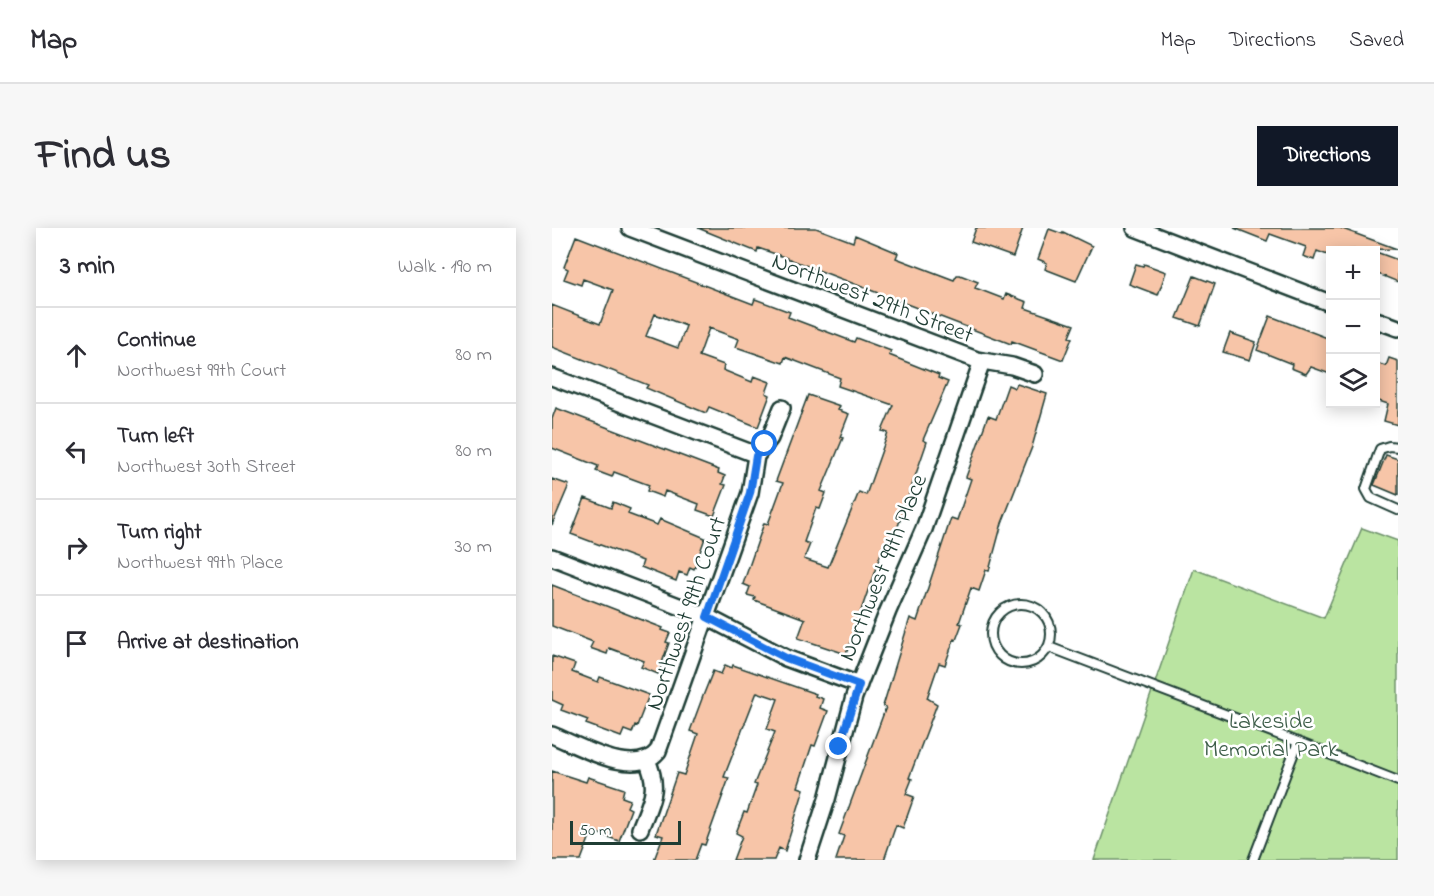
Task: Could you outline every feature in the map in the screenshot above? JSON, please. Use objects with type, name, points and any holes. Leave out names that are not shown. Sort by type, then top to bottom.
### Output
[{"type":"street","name":"Northwest 29th Street","points":[[630,228],[982,362],[1007,365],[1035,374]]},
{"type":"street","points":[[1135,228],[1326,301]]},
{"type":"street","points":[[1380,321],[1398,328]]},
{"type":"street","name":"Northwest 99th Place","points":[[807,860],[859,685],[924,528],[982,362]]},
{"type":"street","points":[[552,377],[757,455]]},
{"type":"street","name":"Northwest 99th Court","points":[[647,760],[655,754],[663,742],[750,493],[757,455],[770,438],[782,408]]},
{"type":"street","points":[[552,556],[707,617],[786,658],[859,685]]},
{"type":"street","points":[[552,735],[622,762],[635,764],[647,760],[654,778],[654,788],[640,829]]},
{"type":"lane","points":[[1398,447],[1389,446],[1380,449],[1366,489],[1371,498],[1398,510]]},
{"type":"lane","points":[[1021,604],[1039,610],[1051,627],[1049,647],[1034,662],[1023,665],[1007,660],[995,649],[991,639],[996,618],[1011,606],[1021,604]]},
{"type":"lane","points":[[1049,647],[1398,781]]},
{"type":"lane","points":[[1253,860],[1298,742]]},
{"type":"green space","name":"Lakeside Memorial Park","points":[[1362,528],[1398,541],[1398,860],[1094,860],[1194,569],[1324,618]]},
{"type":"building","points":[[698,228],[816,228],[853,242],[855,235],[898,253],[896,258],[954,280],[957,275],[960,275],[978,282],[975,288],[1004,299],[1006,294],[1027,302],[1025,308],[1074,325],[1069,337],[1072,338],[1063,360],[1012,341],[1011,344],[784,257],[758,248],[757,252]]},
{"type":"building","points":[[976,228],[1023,228],[1013,257],[971,242]]},
{"type":"building","points":[[1234,228],[1340,228],[1397,249],[1380,249],[1380,246],[1326,246],[1326,254],[1317,251],[1314,260],[1303,256],[1306,247],[1270,234],[1267,241]]},
{"type":"building","points":[[1049,229],[1063,234],[1063,232],[1092,246],[1076,281],[1045,269],[1047,263],[1038,259]]},
{"type":"building","points":[[576,236],[753,304],[755,299],[790,312],[788,317],[854,342],[856,338],[891,351],[889,355],[939,375],[938,378],[948,382],[923,440],[927,442],[888,555],[881,553],[846,654],[798,638],[805,619],[754,600],[755,597],[747,595],[750,587],[743,584],[764,523],[768,524],[783,483],[776,481],[808,395],[840,406],[838,410],[849,414],[840,437],[843,438],[821,491],[826,493],[820,509],[816,508],[804,542],[810,544],[804,559],[828,567],[859,492],[866,495],[888,433],[882,431],[893,405],[838,386],[840,378],[785,357],[783,363],[736,347],[739,339],[709,328],[699,356],[724,365],[723,370],[752,382],[754,376],[770,382],[766,393],[770,395],[758,427],[709,407],[706,413],[696,409],[646,388],[648,385],[552,347],[552,305],[600,324],[613,290],[583,279],[581,285],[564,279],[568,269],[564,267]],"holes":[[[655,314],[686,326],[678,348],[646,336]]]},
{"type":"building","points":[[1380,253],[1398,260],[1398,282],[1380,275]]},
{"type":"building","points":[[1136,264],[1143,266],[1144,264],[1166,272],[1158,295],[1129,284]]},
{"type":"building","points":[[1194,276],[1215,284],[1200,326],[1177,318]]},
{"type":"building","points":[[1270,316],[1326,337],[1326,373],[1311,367],[1306,374],[1291,368],[1292,364],[1257,350]]},
{"type":"building","points":[[1230,333],[1256,342],[1250,360],[1223,352]]},
{"type":"building","points":[[1389,358],[1398,361],[1398,425],[1384,421],[1388,404],[1380,401],[1380,364],[1386,366]]},
{"type":"building","points":[[1017,384],[1047,394],[1032,447],[1002,523],[989,571],[986,570],[979,591],[971,588],[959,623],[962,624],[956,640],[954,639],[945,665],[939,663],[927,698],[937,704],[909,778],[912,779],[906,794],[914,797],[903,828],[896,825],[884,860],[836,860],[844,836],[839,834],[886,707],[883,706],[910,618],[917,621],[951,518],[957,520],[971,479],[966,477],[988,416],[996,419],[1008,385],[1015,388]]},
{"type":"building","points":[[556,408],[719,470],[718,473],[725,476],[722,484],[726,485],[714,516],[697,510],[699,504],[665,491],[663,497],[647,491],[649,485],[614,472],[612,477],[596,471],[598,466],[552,448],[552,419]]},
{"type":"building","points":[[1386,455],[1398,459],[1398,495],[1374,485]]},
{"type":"building","points":[[552,479],[569,485],[552,525]]},
{"type":"building","points":[[585,498],[611,508],[613,502],[630,509],[628,514],[657,525],[660,519],[705,538],[694,569],[690,567],[687,575],[679,572],[676,581],[641,567],[643,561],[571,534]]},
{"type":"building","points":[[552,585],[663,628],[662,630],[670,633],[666,642],[669,643],[658,674],[641,667],[644,661],[609,648],[607,654],[590,648],[593,642],[552,626]]},
{"type":"building","points":[[552,656],[575,664],[572,672],[598,682],[600,677],[649,695],[632,733],[624,730],[621,737],[586,724],[588,720],[561,710],[563,705],[552,700]]},
{"type":"building","points":[[725,665],[732,668],[733,665],[816,694],[815,696],[823,699],[820,708],[828,711],[815,746],[812,745],[798,787],[804,789],[785,851],[779,848],[774,860],[733,860],[742,836],[736,833],[744,812],[747,813],[757,785],[754,784],[775,732],[767,729],[778,699],[757,692],[724,777],[729,778],[705,845],[701,844],[695,860],[654,860],[663,836],[656,834],[677,773],[684,775],[698,734],[690,731],[713,671],[721,674]]},
{"type":"building","points":[[552,771],[586,782],[588,777],[624,789],[622,797],[630,800],[627,807],[631,809],[619,841],[592,831],[581,860],[552,860]]},
{"type":"route","points":[[765,444],[756,456],[750,493],[707,617],[794,662],[859,685],[839,747]]}]
